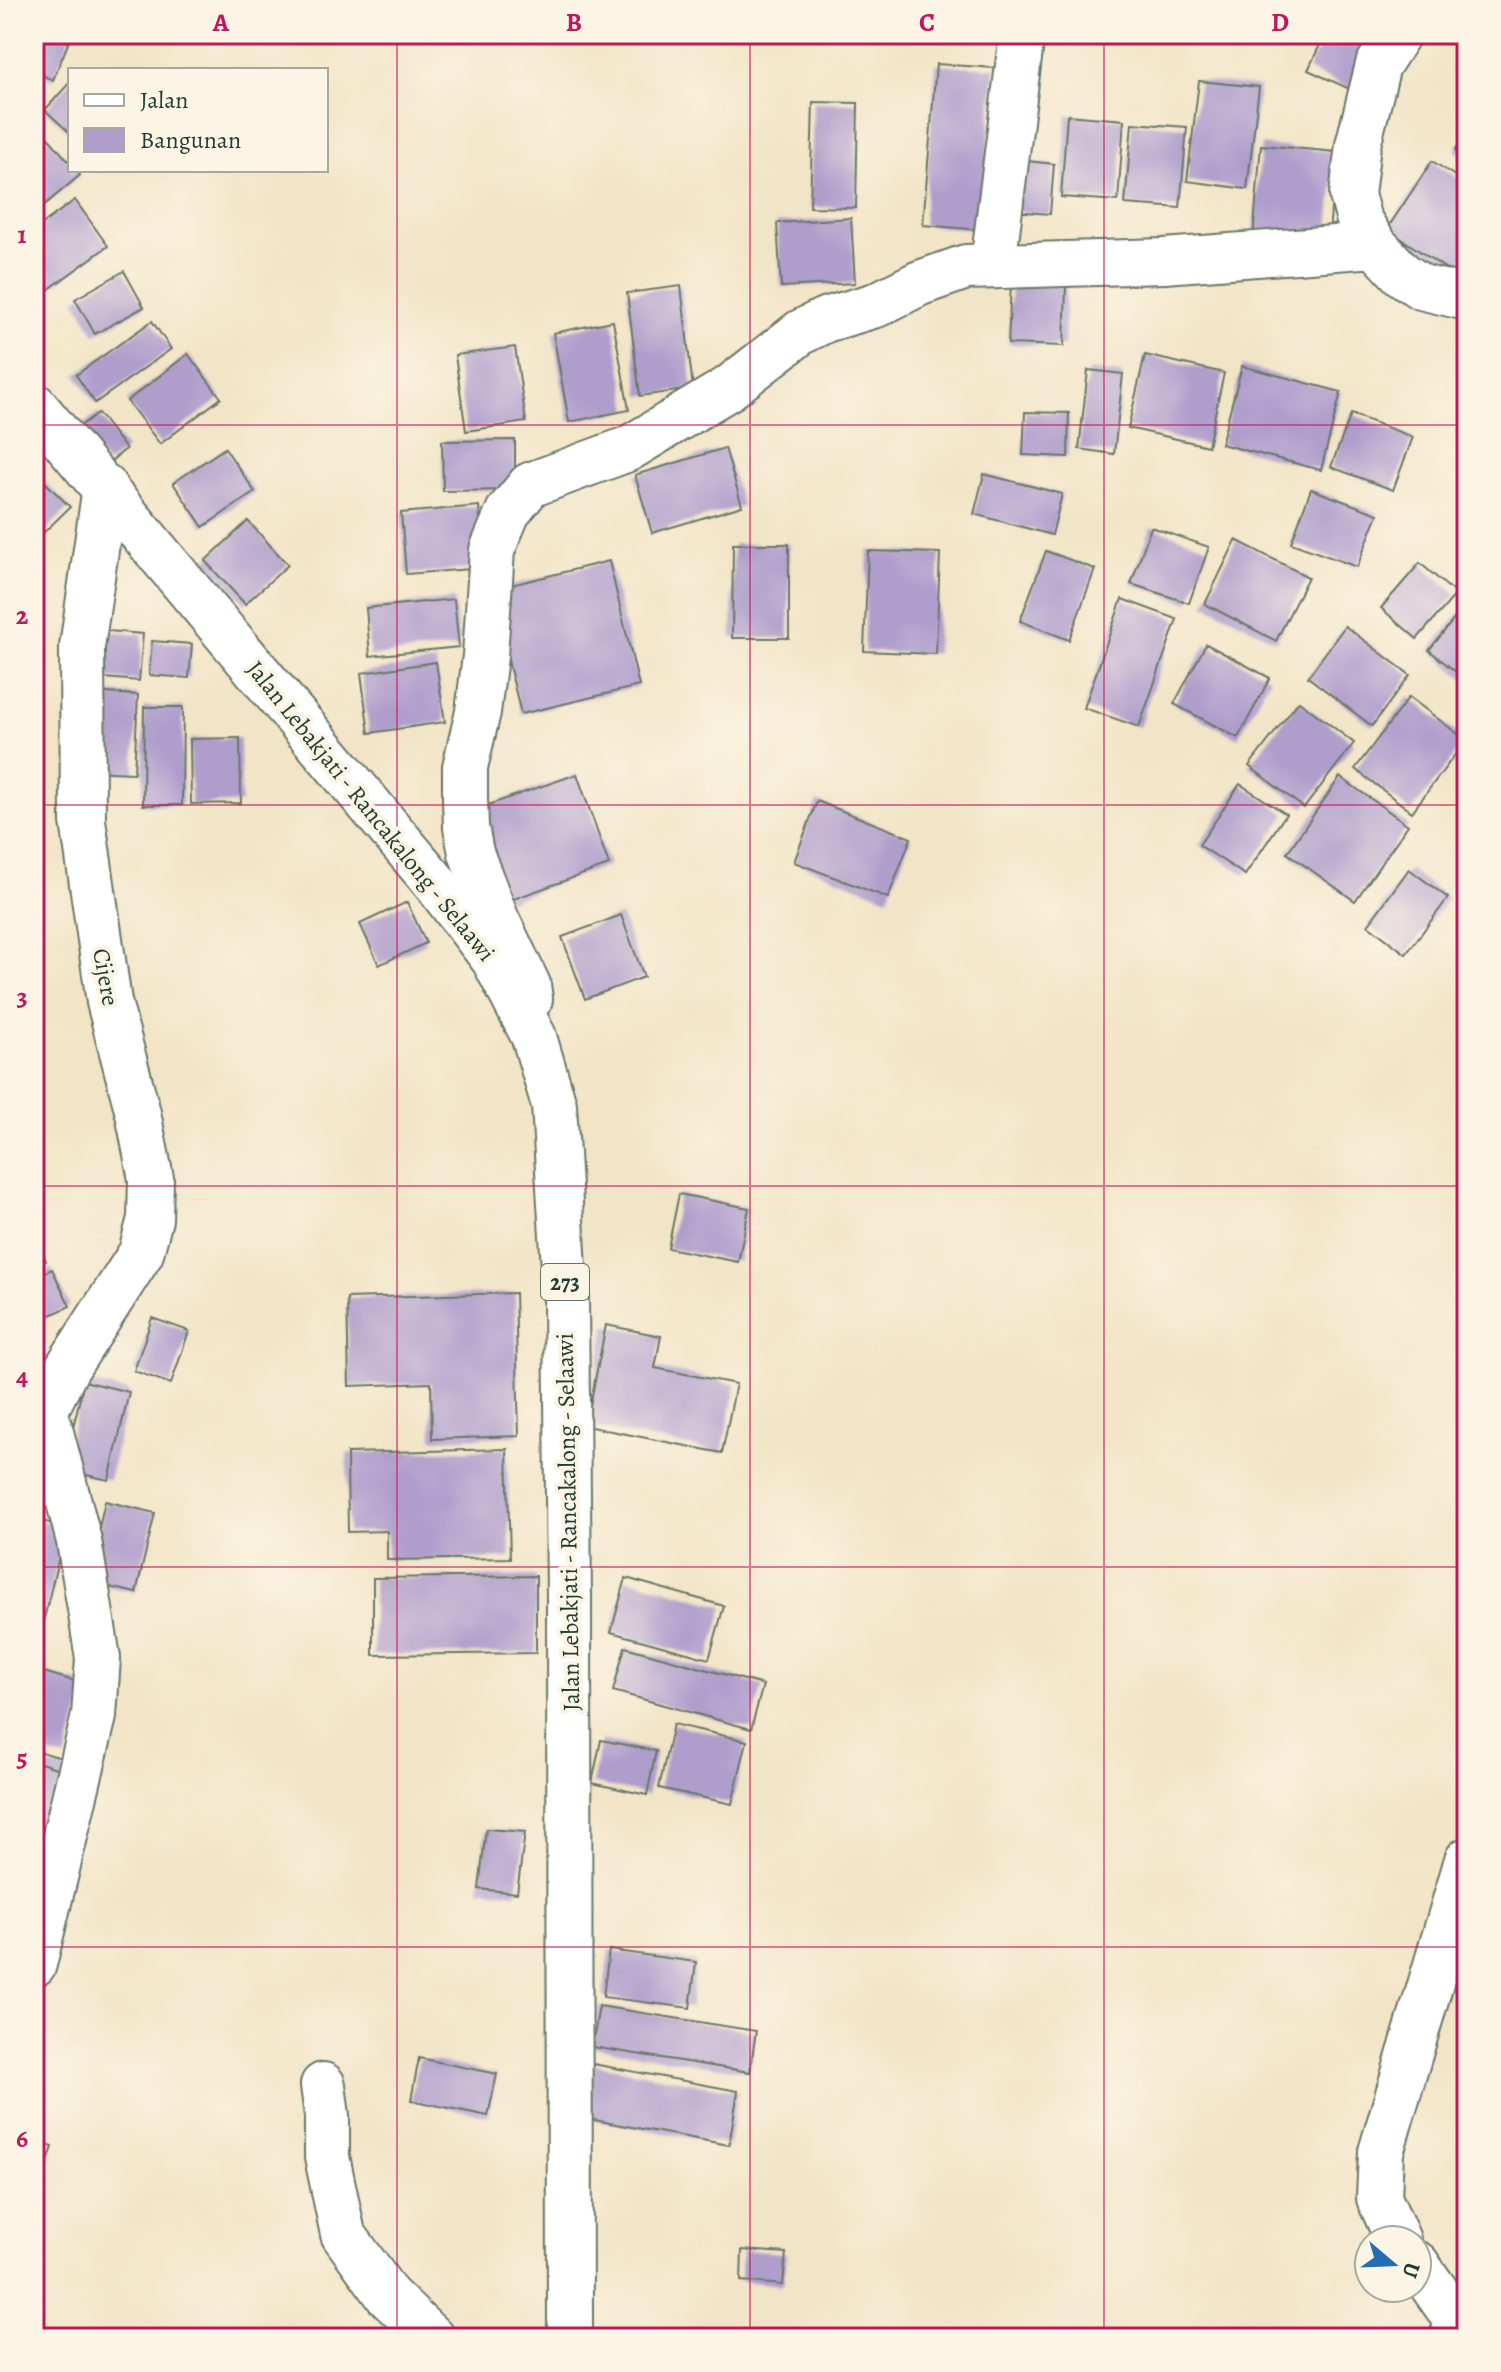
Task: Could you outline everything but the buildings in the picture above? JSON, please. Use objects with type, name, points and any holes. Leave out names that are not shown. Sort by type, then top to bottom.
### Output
[{"type":"street","points":[[993,264],[1022,34]]},
{"type":"street","points":[[1398,34],[1378,65],[1358,145],[1352,195],[1359,220],[1375,245],[1402,274],[1421,287],[1467,298]]},
{"type":"street","points":[[534,1037],[528,985],[471,853],[466,827],[465,767],[478,712],[492,550],[508,512],[530,485],[628,449],[729,388],[801,332],[825,320],[876,305],[920,283],[966,267],[1164,261],[1375,245]]},
{"type":"street","name":"Jalan Lebakjati - Rancakalong - Selaawi","points":[[34,405],[436,884],[494,960],[534,1037],[554,1105],[566,1301],[570,2338]]},
{"type":"street","name":"Cijere","points":[[39,1421],[67,1368],[141,1253],[150,1219],[151,1179],[138,1113],[109,1002],[83,821],[82,647],[105,487]]},
{"type":"street","points":[[34,1964],[94,1716],[98,1658],[79,1541],[39,1421]]},
{"type":"street","points":[[1391,2224],[1379,2198],[1381,2152],[1467,1860]]},
{"type":"street","points":[[323,2085],[327,2157],[343,2234],[388,2296],[432,2338]]},
{"type":"street","points":[[1433,2287],[1452,2314],[1457,2338]]}]
